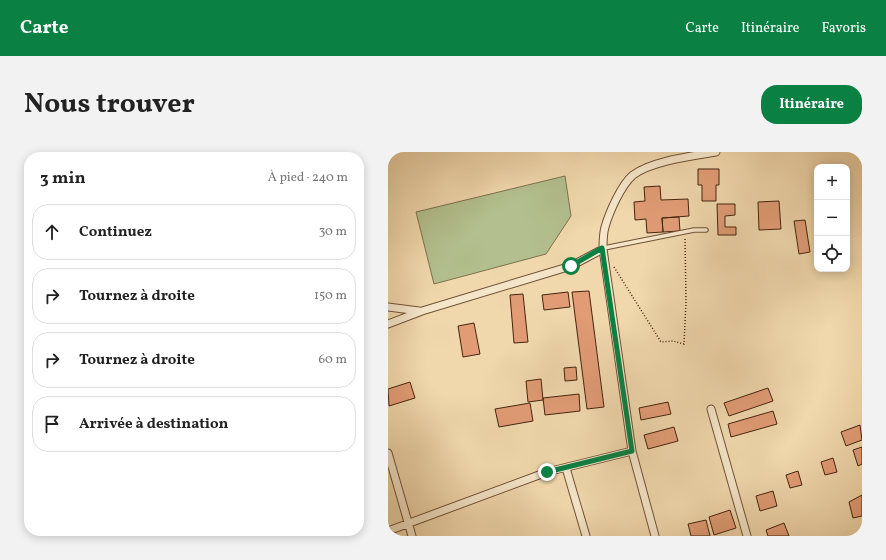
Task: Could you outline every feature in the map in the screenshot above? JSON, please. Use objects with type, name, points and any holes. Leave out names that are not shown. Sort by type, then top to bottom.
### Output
[{"type":"street","points":[[655,536],[632,451],[602,248],[604,228],[618,195],[632,176],[643,169],[657,164],[716,152]]},
{"type":"street","points":[[388,324],[422,311],[571,266],[602,248]]},
{"type":"street","points":[[388,307],[422,311]]},
{"type":"street","points":[[711,409],[747,536]]},
{"type":"street","points":[[388,531],[410,525],[547,472],[632,451]]},
{"type":"street","points":[[388,454],[412,536]]},
{"type":"street","points":[[566,468],[586,536]]},
{"type":"lane","points":[[602,248],[694,230],[706,230]]},
{"type":"path","points":[[611,262],[661,342],[673,341],[684,344],[686,302],[685,245]]},
{"type":"green space","points":[[565,176],[571,216],[546,254],[434,284],[416,212]]},
{"type":"building","points":[[698,169],[719,169],[719,185],[716,185],[716,201],[702,201],[702,185],[698,185]]},
{"type":"building","points":[[660,186],[661,200],[688,199],[689,216],[662,218],[663,232],[647,233],[646,219],[635,220],[634,202],[645,201],[644,187]]},
{"type":"building","points":[[779,201],[781,229],[759,230],[758,202]]},
{"type":"building","points":[[717,204],[735,204],[735,215],[725,216],[725,227],[736,227],[736,235],[718,235]]},
{"type":"building","points":[[679,217],[680,231],[663,232],[662,218]]},
{"type":"building","points":[[805,220],[810,252],[799,254],[794,221]]},
{"type":"building","points":[[589,291],[604,407],[587,409],[572,292]]},
{"type":"building","points":[[568,292],[570,307],[544,310],[542,295]]},
{"type":"building","points":[[523,294],[528,342],[514,343],[510,295]]},
{"type":"building","points":[[474,323],[480,354],[463,357],[458,326]]},
{"type":"building","points":[[576,367],[577,380],[565,381],[564,368]]},
{"type":"building","points":[[541,379],[543,400],[528,402],[526,381]]},
{"type":"building","points":[[410,382],[415,398],[389,406],[388,389]]},
{"type":"building","points":[[768,388],[773,401],[729,416],[724,403]]},
{"type":"building","points":[[579,394],[580,411],[545,415],[543,398]]},
{"type":"building","points":[[668,402],[671,414],[641,420],[639,408]]},
{"type":"building","points":[[530,403],[533,421],[499,427],[495,409]]},
{"type":"building","points":[[773,411],[777,424],[731,437],[728,424]]},
{"type":"building","points":[[860,425],[862,440],[846,446],[841,432]]},
{"type":"building","points":[[674,427],[678,441],[648,449],[644,435]]},
{"type":"building","points":[[862,447],[862,464],[858,466],[853,450]]},
{"type":"building","points":[[833,458],[837,472],[825,475],[821,462]]},
{"type":"building","points":[[798,471],[802,485],[790,488],[786,475]]},
{"type":"building","points":[[773,491],[777,506],[760,511],[756,496]]},
{"type":"building","points":[[862,495],[862,516],[853,518],[849,502]]},
{"type":"building","points":[[730,510],[736,528],[714,535],[709,517]]},
{"type":"building","points":[[706,520],[710,536],[691,536],[688,524]]},
{"type":"building","points":[[784,523],[789,536],[768,536],[766,530]]},
{"type":"route","points":[[547,472],[632,451],[602,248],[571,266]]}]
